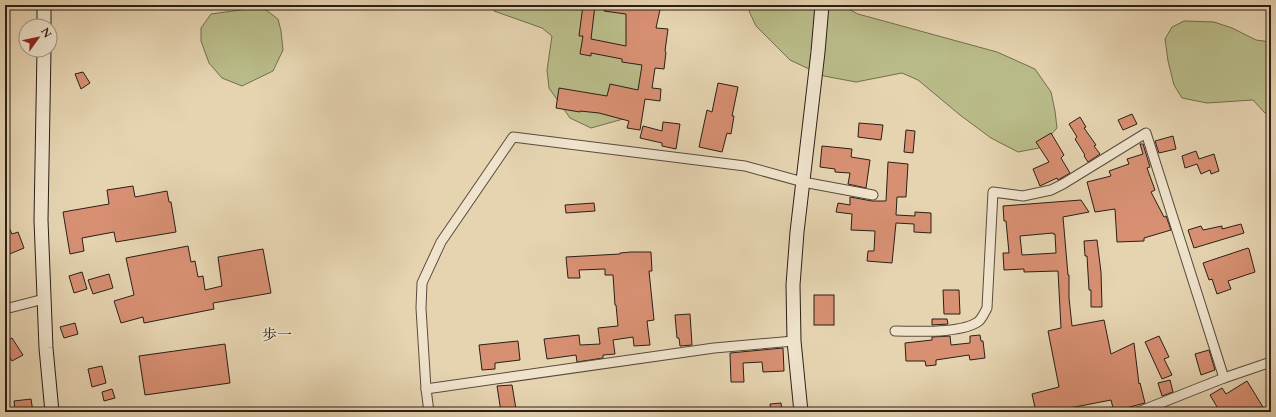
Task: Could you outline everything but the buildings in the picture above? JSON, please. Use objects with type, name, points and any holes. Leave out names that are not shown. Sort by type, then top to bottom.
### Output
[{"type":"street","points":[[44,5],[44,18]]},
{"type":"street","points":[[801,412],[794,341],[793,285],[797,232],[822,5]]},
{"type":"street","points":[[44,58],[41,220],[46,348],[52,412]]},
{"type":"street","points":[[895,331],[954,330],[973,324],[980,320],[987,308],[993,192],[1023,196],[1051,190],[1146,133],[1224,378]]},
{"type":"street","points":[[430,412],[426,389],[421,308],[422,283],[440,242],[513,137],[745,166],[803,182],[873,195]]},
{"type":"street","points":[[5,309],[44,299]]},
{"type":"street","points":[[426,389],[714,348],[794,341]]},
{"type":"street","points":[[1138,412],[1224,378],[1268,364],[1271,365]]},
{"type":"green space","points":[[494,5],[642,5],[643,87],[634,116],[591,128],[570,118],[549,88],[547,70],[552,36],[542,28],[494,11]]},
{"type":"green space","points":[[753,5],[841,5],[858,14],[997,52],[1035,69],[1051,92],[1057,128],[1039,148],[1018,152],[991,138],[960,115],[918,80],[902,73],[856,82],[824,76],[790,60],[756,26],[749,11]]},
{"type":"green space","points":[[262,7],[278,19],[281,31],[283,50],[273,71],[242,86],[222,78],[209,63],[201,41],[201,28],[211,14]]},
{"type":"green space","points":[[1184,21],[1214,22],[1232,28],[1256,40],[1271,42],[1271,116],[1265,113],[1253,100],[1207,103],[1182,98],[1174,85],[1168,61],[1165,39],[1172,27]]},
{"type":"district","name":"歩一","points":[[277,335]]}]
